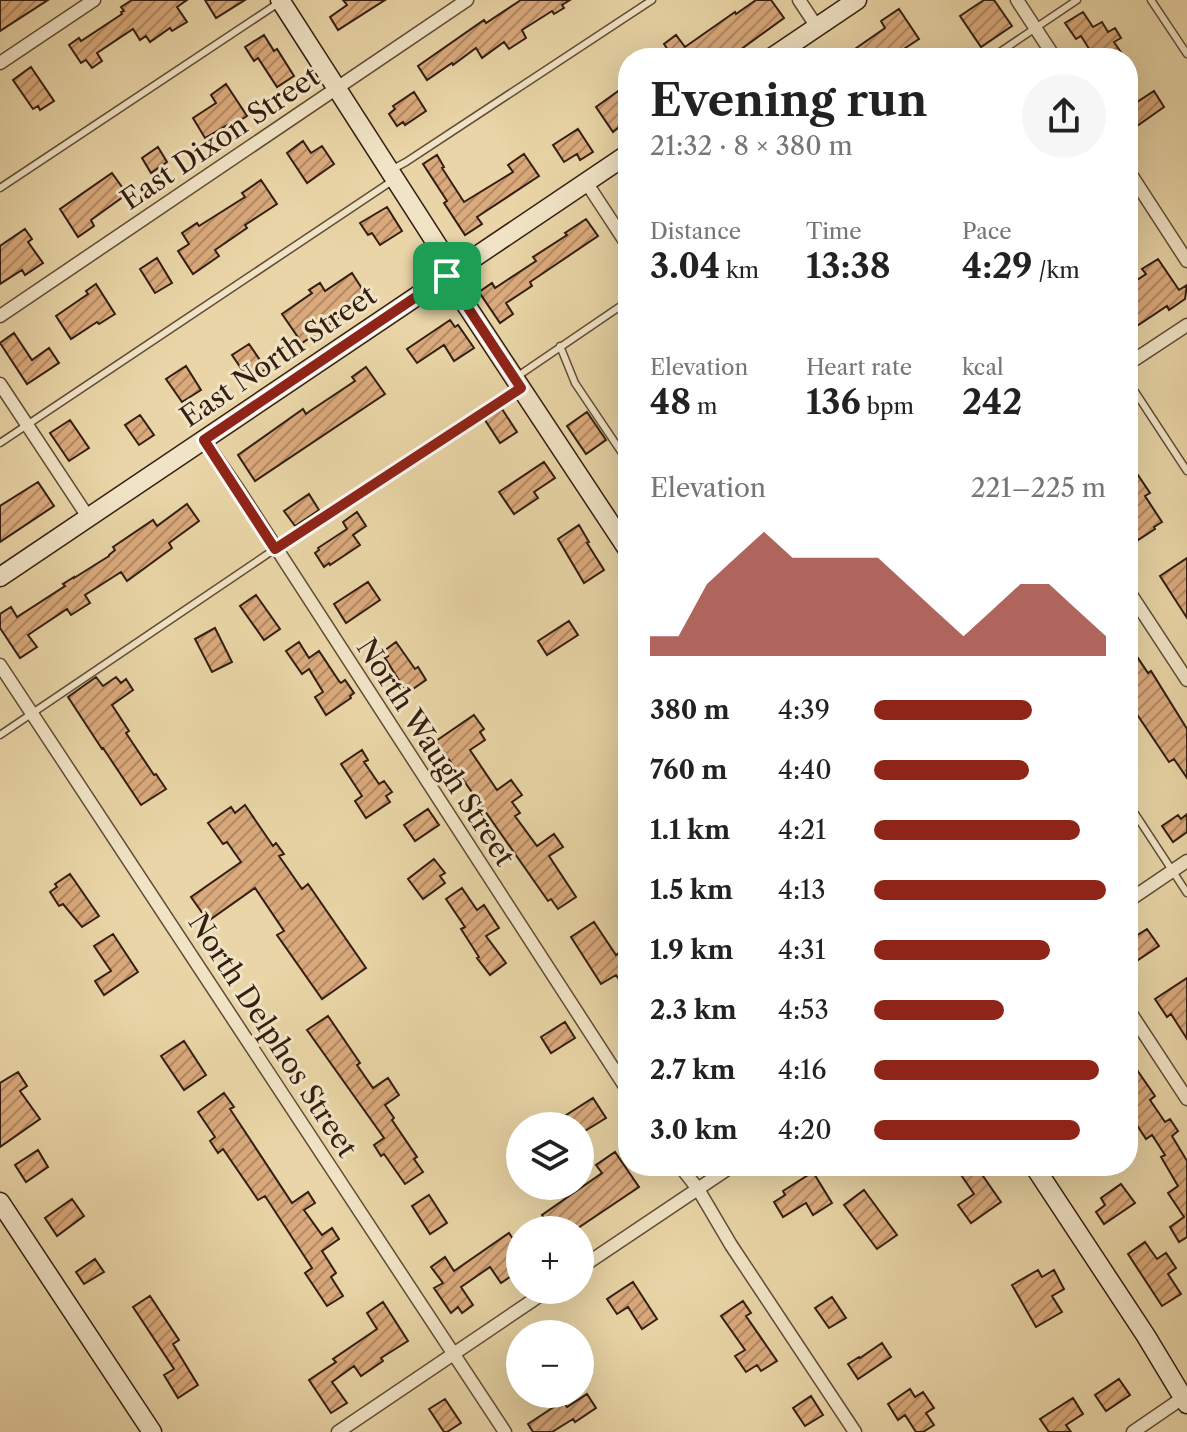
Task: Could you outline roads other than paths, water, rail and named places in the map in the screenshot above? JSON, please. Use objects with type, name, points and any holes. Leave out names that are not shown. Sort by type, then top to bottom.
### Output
[{"type":"street","points":[[0,63],[94,0]]},
{"type":"street","points":[[281,0],[393,175],[518,383],[618,535]]},
{"type":"street","name":"East Dixon Street","points":[[0,316],[467,0]]},
{"type":"street","points":[[799,0],[817,27]]},
{"type":"street","points":[[788,48],[857,0]]},
{"type":"street","points":[[1017,0],[1049,48]]},
{"type":"street","name":"East North Street","points":[[0,577],[618,161]]},
{"type":"street","points":[[586,182],[618,231]]},
{"type":"street","points":[[1138,185],[1187,261]]},
{"type":"street","points":[[1138,357],[1187,325]]},
{"type":"street","points":[[0,384],[88,517]]},
{"type":"street","name":"North Waugh Street","points":[[204,440],[618,1076]]},
{"type":"street","points":[[1138,605],[1187,680]]},
{"type":"street","name":"North Delphos Street","points":[[0,665],[505,1432]]},
{"type":"street","points":[[1138,894],[1187,861]]},
{"type":"street","points":[[1138,1024],[1187,1099]]},
{"type":"street","points":[[688,1176],[855,1432]]},
{"type":"street","points":[[594,1259],[717,1176]]},
{"type":"street","points":[[1041,1176],[1186,1399],[1133,1432]]},
{"type":"street","points":[[0,1202],[152,1432]]},
{"type":"street","points":[[338,1432],[527,1304]]},
{"type":"lane","points":[[0,188],[281,0]]},
{"type":"lane","points":[[0,443],[393,175],[406,162],[652,0]]},
{"type":"lane","points":[[1006,48],[1077,0]]},
{"type":"lane","points":[[1151,0],[1187,54]]},
{"type":"lane","points":[[0,735],[518,383],[560,346],[618,308]]},
{"type":"lane","points":[[560,346],[575,383],[618,447]]},
{"type":"lane","points":[[1138,396],[1187,471]]},
{"type":"lane","points":[[1138,818],[1187,893]]}]
